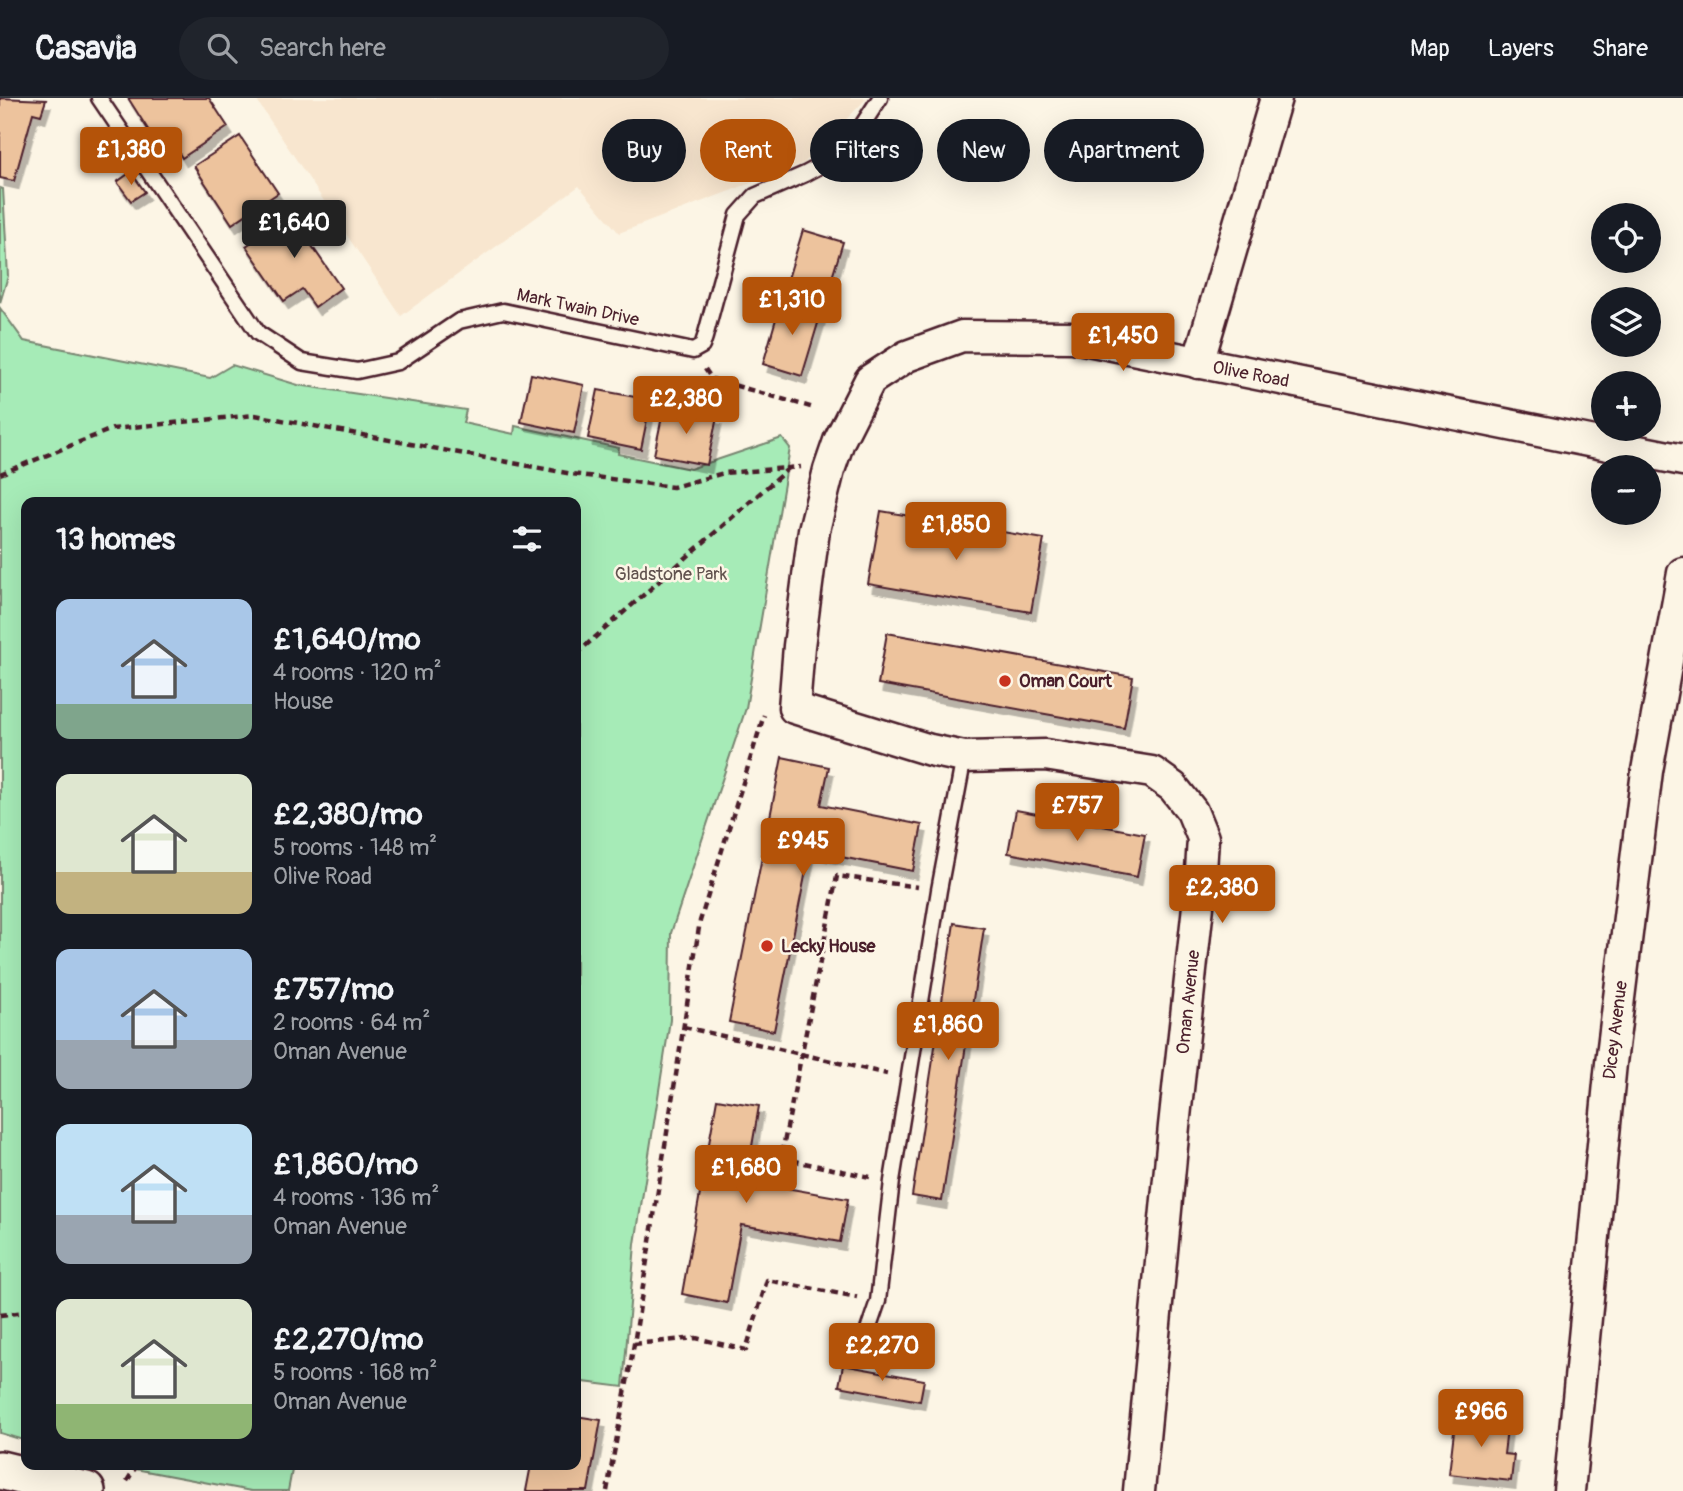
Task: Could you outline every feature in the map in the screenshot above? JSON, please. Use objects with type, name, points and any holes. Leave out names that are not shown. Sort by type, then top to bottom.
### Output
[{"type":"street","points":[[1198,363],[1276,98]]},
{"type":"street","name":"Olive Road","points":[[780,708],[799,646],[814,530],[839,441],[870,380],[907,356],[962,336],[1073,337],[1683,460]]},
{"type":"street","name":"Dicey Avenue","points":[[1569,1491],[1611,1063],[1643,797],[1683,573]]},
{"type":"street","name":"Oman Avenue","points":[[780,708],[964,757],[1045,755],[1152,772],[1173,787],[1192,811],[1203,838],[1200,888],[1139,1491]]},
{"type":"street","points":[[0,1470],[86,1491]]},
{"type":"lane","name":"Mark Twain Drive","points":[[99,98],[258,333],[302,362],[357,371],[398,362],[459,321],[503,311],[693,351]]},
{"type":"lane","points":[[693,351],[702,346],[705,337],[738,215],[755,196],[844,153],[880,98]]},
{"type":"lane","points":[[867,1333],[878,1301],[892,1181],[908,1079],[964,757]]},
{"type":"path","points":[[693,351],[712,379],[814,408]]},
{"type":"path","points":[[0,474],[112,429],[255,415],[572,474],[673,487],[724,473],[792,466],[581,650]]},
{"type":"path","points":[[607,1491],[634,1344],[700,921],[780,708]]},
{"type":"path","points":[[892,1181],[781,1158],[837,876],[939,890]]},
{"type":"path","points":[[684,1027],[908,1079]]},
{"type":"path","points":[[634,1344],[696,1338],[746,1350],[767,1280],[878,1301]]},
{"type":"path","points":[[0,1315],[21,1313]]},
{"type":"path","points":[[127,1481],[134,1470]]},
{"type":"shaded area","points":[[255,98],[867,98],[847,119],[810,119],[810,157],[796,166],[796,119],[700,119],[700,182],[754,182],[619,233],[579,186],[401,316]]},
{"type":"green space","points":[[0,188],[3,189],[8,276],[0,303]]},
{"type":"green space","name":"Gladstone Park","points":[[0,308],[24,341],[210,378],[232,365],[298,385],[466,410],[463,423],[514,434],[515,426],[619,448],[618,454],[690,469],[782,438],[790,448],[746,708],[671,933],[670,1020],[635,1244],[623,1387],[581,1382],[581,497],[21,497],[21,1439],[0,1433]]},
{"type":"green space","points":[[140,1470],[292,1470],[288,1491],[251,1491]]},
{"type":"building","points":[[0,98],[46,100],[41,115],[33,113],[14,181],[0,178]]},
{"type":"building","points":[[128,98],[209,98],[228,127],[182,158],[173,143],[161,150]]},
{"type":"building","points":[[240,136],[278,193],[232,224],[194,166]]},
{"type":"building","points":[[131,172],[145,192],[131,201],[117,182]]},
{"type":"building","points":[[303,207],[315,225],[303,233],[341,288],[315,307],[302,289],[284,301],[246,246]]},
{"type":"building","points":[[803,230],[843,242],[823,307],[783,295]]},
{"type":"building","points":[[782,298],[822,310],[802,376],[763,364]]},
{"type":"building","points":[[531,374],[584,385],[574,433],[521,422]]},
{"type":"building","points":[[598,390],[651,400],[641,449],[588,438]]},
{"type":"building","points":[[664,407],[717,417],[707,465],[654,455]]},
{"type":"building","points":[[881,511],[1044,539],[1031,612],[868,584]]},
{"type":"building","name":"Oman Court","points":[[887,633],[1133,677],[1124,728],[878,684]]},
{"type":"building","name":"Lecky House","points":[[782,757],[829,767],[821,805],[922,825],[913,871],[810,851],[774,1031],[729,1022]]},
{"type":"building","points":[[1016,810],[1145,834],[1137,877],[1008,853]]},
{"type":"building","points":[[954,923],[984,928],[942,1201],[912,1196]]},
{"type":"building","points":[[717,1099],[759,1106],[746,1181],[848,1199],[840,1242],[741,1225],[727,1303],[682,1294]]},
{"type":"building","points":[[843,1365],[924,1380],[920,1401],[839,1386]]},
{"type":"building","points":[[1456,1414],[1508,1421],[1504,1454],[1514,1455],[1511,1481],[1449,1474]]},
{"type":"building","points":[[581,1417],[601,1420],[588,1491],[526,1491],[530,1470],[581,1470]]},
{"type":"place","name":"Oman Court","points":[[1005,681]]},
{"type":"place","name":"Lecky House","points":[[767,946]]}]
